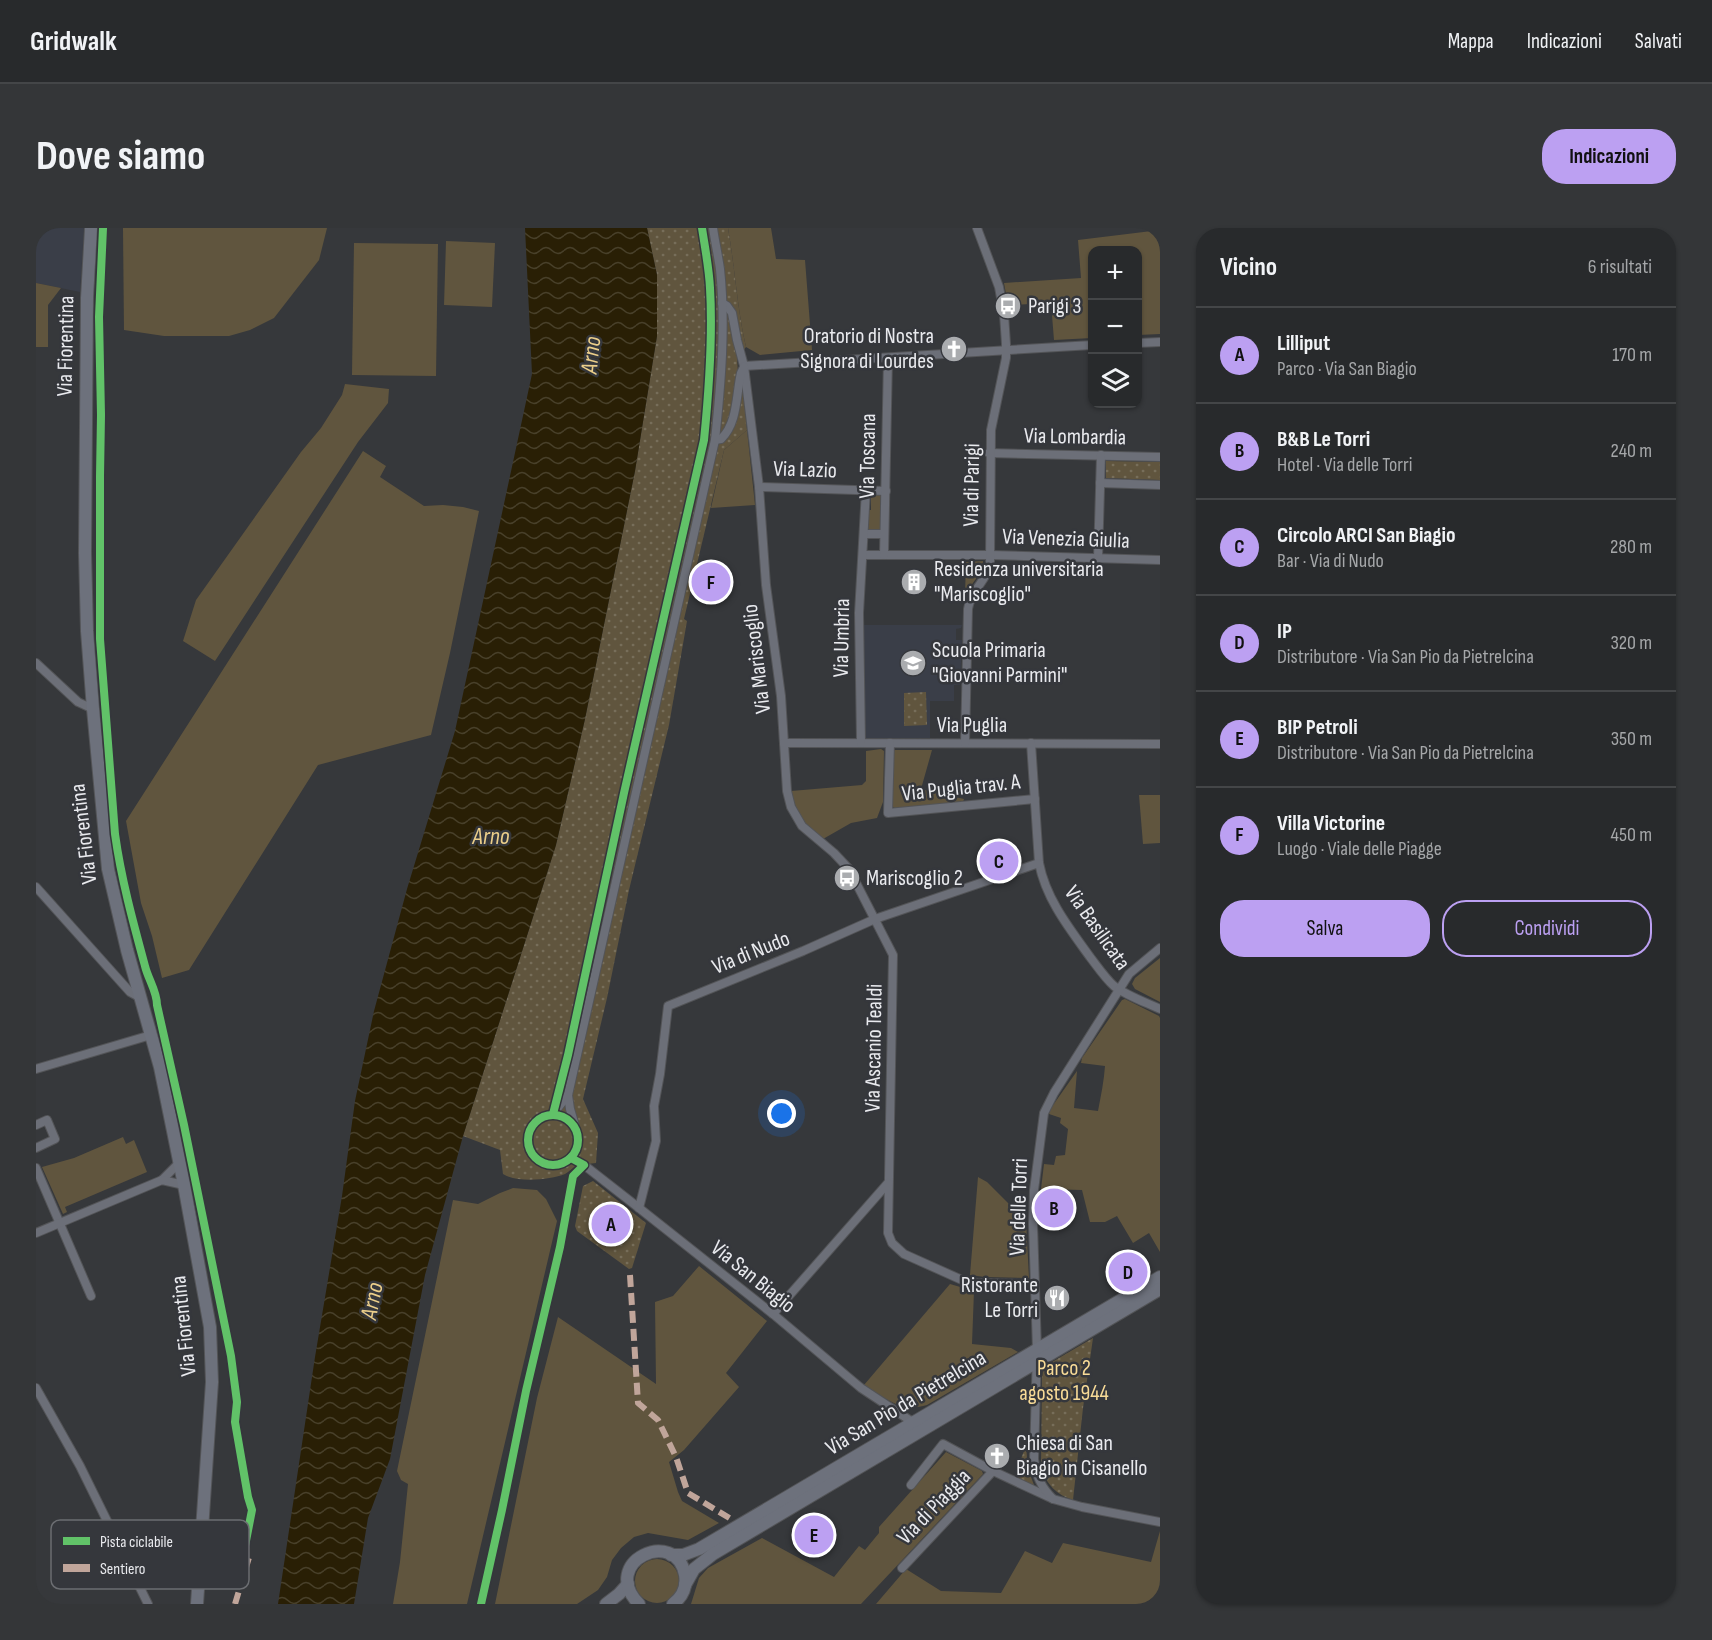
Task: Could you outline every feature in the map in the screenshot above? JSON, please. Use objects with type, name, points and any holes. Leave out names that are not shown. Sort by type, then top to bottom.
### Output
[{"type":"main road","name":"Via Fiorentina","points":[[91,228],[87,298],[87,630],[103,835],[117,912],[160,1067],[207,1310],[212,1382],[203,1520]]},
{"type":"main road","name":"Via San Pio da Pietrelcina","points":[[628,1584],[631,1566],[640,1556],[653,1551],[683,1555],[699,1549],[1160,1277]]},
{"type":"main road","name":"Via San Pio da Pietrelcina","points":[[680,1597],[694,1569],[713,1554],[1160,1289]]},
{"type":"main road","points":[[671,1555],[678,1560],[685,1576],[680,1597]]},
{"type":"main road","points":[[606,1604],[628,1584],[639,1604]]},
{"type":"main road","name":"Via Fiorentina","points":[[197,1604],[198,1589]]},
{"type":"street","points":[[568,1095],[553,1114],[539,1119],[531,1127],[528,1137],[531,1150],[538,1160],[546,1164],[560,1164],[571,1158],[579,1142],[568,1095],[714,440],[722,353],[722,303],[720,268],[712,228]]},
{"type":"street","name":"Via di Parigi","points":[[964,743],[968,609],[972,596],[989,569],[992,419],[1006,358],[1004,314],[999,287],[977,228]]},
{"type":"street","name":"Via Mariscoglio","points":[[722,303],[732,313],[744,366],[759,487],[766,585],[780,684],[787,791],[792,810],[802,826],[834,852],[849,869],[875,919]]},
{"type":"street","points":[[1142,343],[1160,342]]},
{"type":"street","points":[[714,440],[721,439],[730,427],[744,366],[1088,345]]},
{"type":"street","name":"Via Toscana","points":[[884,555],[888,358]]},
{"type":"street","name":"Via Lombardia","points":[[990,453],[1160,457]]},
{"type":"street","points":[[1098,558],[1101,455]]},
{"type":"street","points":[[1100,483],[1160,485]]},
{"type":"street","name":"Via Lazio","points":[[759,487],[886,491]]},
{"type":"street","name":"Via Umbria","points":[[861,743],[859,635],[866,490]]},
{"type":"street","points":[[864,534],[884,534]]},
{"type":"street","name":"Via Venezia Giulia","points":[[863,555],[990,555],[1160,560]]},
{"type":"street","points":[[36,663],[78,702],[93,709]]},
{"type":"street","name":"Via Puglia","points":[[784,743],[1160,744]]},
{"type":"street","name":"Via Puglia trav. A","points":[[890,743],[888,813],[1035,799]]},
{"type":"street","name":"Via Basilicata","points":[[1031,743],[1040,863],[1043,878],[1057,911],[1109,981],[1160,1009]]},
{"type":"street","name":"Via di Nudo","points":[[639,1208],[656,1141],[654,1106],[668,1006],[875,919],[1040,863]]},
{"type":"street","points":[[36,886],[130,992],[141,999]]},
{"type":"street","name":"Via Ascanio Tealdi","points":[[875,919],[894,958],[888,1183],[888,1233],[892,1243],[904,1254],[969,1282],[1035,1284]]},
{"type":"street","name":"Via delle Torri","points":[[1053,1499],[1040,1482],[1035,1465],[1034,1190],[1045,1110],[1129,974],[1160,948]]},
{"type":"street","points":[[36,1069],[151,1035]]},
{"type":"street","points":[[553,1114],[564,1117],[575,1126]]},
{"type":"street","points":[[36,1125],[47,1120],[56,1139],[36,1148]]},
{"type":"street","name":"Via San Biagio","points":[[571,1158],[584,1165],[773,1314],[845,1375],[914,1423]]},
{"type":"street","points":[[36,1233],[162,1180],[180,1162]]},
{"type":"street","points":[[36,1168],[91,1296]]},
{"type":"street","points":[[162,1180],[184,1185]]},
{"type":"street","points":[[773,1314],[888,1183]]},
{"type":"street","points":[[36,1388],[58,1425],[107,1520]]},
{"type":"street","points":[[911,1485],[944,1444],[993,1471],[1053,1499],[1082,1508],[1160,1522]]},
{"type":"street","name":"Via di Piaggia","points":[[902,1568],[993,1471]]},
{"type":"street","points":[[141,1589],[148,1604]]},
{"type":"shaded area","points":[[36,228],[84,228],[80,292],[36,283]]},
{"type":"shaded area","name":"Scuola Primaria \"Giovanni Parmini\"","points":[[864,625],[962,625],[961,628],[956,629],[956,640],[962,640],[960,685],[954,685],[954,701],[930,701],[930,738],[865,738]]},
{"type":"green space","points":[[123,228],[327,228],[319,260],[274,318],[250,330],[229,336],[164,336],[124,330]]},
{"type":"green space","points":[[647,228],[728,228],[746,347],[737,358],[738,373],[742,380],[747,430],[724,450],[684,619],[687,621],[669,725],[629,890],[583,1099],[598,1133],[596,1163],[574,1167],[565,1174],[551,1178],[516,1179],[503,1174],[500,1150],[463,1136],[556,845],[585,719],[635,471],[657,336],[657,275]]},
{"type":"green space","points":[[728,228],[771,228],[776,259],[805,260],[812,350],[760,355],[746,347]]},
{"type":"green space","points":[[1160,230],[1160,334],[1142,335],[1142,246],[1088,246],[1088,338],[1054,340],[1051,303],[1008,305],[1004,283],[1081,278],[1078,240]]},
{"type":"green space","points":[[446,241],[495,243],[492,307],[444,305]]},
{"type":"green space","points":[[354,243],[438,244],[436,376],[352,375]]},
{"type":"green space","points":[[36,283],[61,288],[48,305],[48,347],[36,347]]},
{"type":"green space","points":[[345,384],[389,389],[388,403],[358,442],[215,661],[183,641],[196,600],[301,452],[321,428],[342,395]]},
{"type":"green space","points":[[747,430],[755,505],[711,508],[724,450]]},
{"type":"green space","points":[[363,451],[386,466],[380,477],[424,506],[443,505],[479,511],[431,735],[318,765],[189,970],[162,978],[141,903],[126,821]]},
{"type":"green space","points":[[1106,461],[1160,462],[1160,480],[1106,478]]},
{"type":"green space","points":[[871,495],[881,495],[880,531],[868,530]]},
{"type":"green space","points":[[983,561],[983,569],[965,594],[966,562]]},
{"type":"green space","points":[[926,692],[927,725],[904,726],[904,693]]},
{"type":"green space","points":[[881,749],[884,751],[883,802],[877,818],[851,823],[823,839],[801,818],[791,791],[862,785],[866,781],[866,751]]},
{"type":"green space","points":[[893,750],[932,750],[921,789],[964,799],[963,802],[893,807]]},
{"type":"green space","points":[[1139,795],[1160,795],[1160,843],[1143,844]]},
{"type":"green space","points":[[1160,958],[1160,1002],[1135,989],[1132,984],[1135,978]]},
{"type":"green space","points":[[1125,999],[1160,1018],[1160,1252],[1149,1233],[1133,1243],[1117,1216],[1105,1222],[1090,1222],[1082,1190],[1041,1189],[1044,1164],[1054,1165],[1056,1156],[1065,1155],[1068,1129],[1060,1123],[1061,1118],[1049,1114],[1051,1108],[1077,1071],[1074,1108],[1098,1111],[1105,1066],[1081,1063],[1082,1058],[1122,1000]]},
{"type":"green space","points":[[123,1137],[126,1144],[134,1140],[147,1172],[65,1207],[67,1212],[63,1214],[42,1167],[74,1158]]},
{"type":"green space","points":[[978,1177],[987,1182],[1026,1221],[1029,1278],[970,1275]]},
{"type":"green space","points":[[593,1181],[646,1223],[632,1268],[629,1269],[577,1231],[575,1226],[583,1186]]},
{"type":"green space","points":[[513,1188],[537,1190],[546,1199],[557,1221],[467,1604],[393,1604],[408,1484],[401,1480],[397,1471],[453,1200],[478,1204]]},
{"type":"green space","points":[[699,1266],[767,1321],[726,1373],[739,1387],[684,1450],[669,1462],[682,1501],[719,1523],[688,1540],[648,1533],[634,1537],[612,1560],[607,1577],[598,1590],[577,1604],[495,1604],[537,1398],[558,1317],[656,1384],[655,1302],[673,1296]]},
{"type":"green space","points":[[950,1284],[974,1291],[972,1344],[1011,1348],[1018,1352],[927,1405],[901,1406],[864,1385]]},
{"type":"green space","name":"Parco 2 agosto 1944","points":[[1093,1338],[1073,1500],[1053,1488],[1041,1468],[1042,1376],[1047,1365]]},
{"type":"green space","points":[[1026,1446],[1028,1469],[1033,1486],[1017,1478],[1015,1474]]},
{"type":"green space","points":[[946,1452],[982,1471],[983,1474],[861,1604],[691,1604],[699,1578],[708,1568],[762,1538],[834,1577],[859,1546],[865,1550],[879,1533],[879,1527]]},
{"type":"green space","points":[[1160,1531],[1160,1604],[876,1604],[906,1569],[941,1591],[1001,1593],[1025,1551],[1052,1563],[1063,1543],[1151,1562]]},
{"type":"green space","points":[[657,1559],[666,1560],[673,1565],[678,1572],[678,1590],[673,1597],[666,1602],[657,1603],[648,1602],[641,1597],[636,1590],[635,1581],[636,1572],[641,1565],[648,1560]]},
{"type":"water","name":"Arno","points":[[525,228],[647,228],[657,275],[657,336],[635,471],[585,719],[556,845],[463,1136],[425,1275],[390,1459],[368,1518],[354,1604],[278,1604],[355,1101],[374,1011],[407,889],[455,731],[532,374]]},
{"type":"marked path","points":[[630,1275],[638,1403],[658,1420],[676,1457],[688,1493],[731,1519]]},
{"type":"marked path","points":[[235,1604],[240,1589]]},
{"type":"cycle path","points":[[103,228],[99,317],[100,639],[115,834],[146,971],[156,995],[231,1356],[237,1402],[235,1422],[252,1510],[249,1525]]},
{"type":"cycle path","points":[[553,1114],[704,440],[711,326],[708,266],[702,228]]},
{"type":"cycle path","points":[[548,1115],[558,1115],[571,1122],[578,1135],[578,1140],[578,1145],[571,1158],[558,1165],[548,1165],[539,1161],[532,1154],[528,1145],[528,1135],[532,1126],[539,1119],[548,1115]]},
{"type":"cycle path","points":[[481,1604],[526,1391],[560,1247],[573,1176],[584,1165],[571,1158]]},
{"type":"place","name":"Parigi 3","points":[[1008,306]]},
{"type":"place","name":"Oratorio di Nostra Signora di Lourdes","points":[[954,349]]},
{"type":"place","name":"Villa Victorine","points":[[711,582]]},
{"type":"place","name":"Residenza universitaria \"Mariscoglio\"","points":[[914,582]]},
{"type":"place","name":"Scuola Primaria \"Giovanni Parmini\"","points":[[913,663]]},
{"type":"place","name":"Circolo ARCI San Biagio","points":[[999,861]]},
{"type":"place","name":"Mariscoglio 2","points":[[847,878]]},
{"type":"place","name":"B&B Le Torri","points":[[1054,1208]]},
{"type":"place","name":"Lilliput","points":[[611,1224]]},
{"type":"place","name":"IP","points":[[1128,1272]]},
{"type":"place","name":"Ristorante Le Torri","points":[[1057,1298]]},
{"type":"place","name":"Chiesa di San Biagio in Cisanello","points":[[997,1456]]},
{"type":"place","name":"BIP Petroli","points":[[814,1535]]}]
